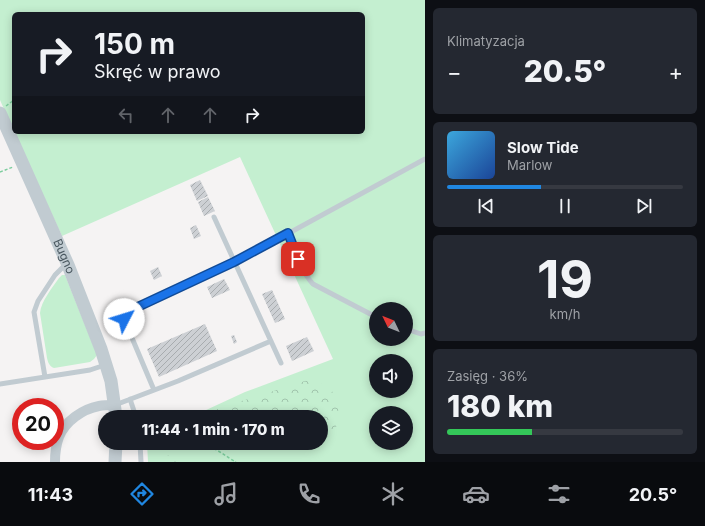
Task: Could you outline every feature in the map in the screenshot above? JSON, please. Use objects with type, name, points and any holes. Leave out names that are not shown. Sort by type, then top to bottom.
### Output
[{"type":"street","name":"Bugno","points":[[0,113],[83,302],[107,365],[116,410]]},
{"type":"street","points":[[55,462],[55,451],[59,436],[68,423],[83,411],[100,406],[113,410]]},
{"type":"street","points":[[115,462],[116,450]]},
{"type":"lane","points":[[154,390],[124,319],[129,311],[234,262],[425,159]]},
{"type":"lane","points":[[214,217],[281,362]]},
{"type":"lane","points":[[288,233],[303,272],[313,284],[369,313]]},
{"type":"lane","points":[[45,377],[34,312],[38,301],[55,275],[62,268],[68,265]]},
{"type":"lane","points":[[413,331],[421,334],[425,333]]},
{"type":"lane","points":[[117,410],[130,399],[178,381],[271,341]]},
{"type":"lane","points":[[0,384],[90,370],[107,365]]},
{"type":"lane","points":[[130,399],[134,410]]},
{"type":"lane","points":[[140,450],[141,462]]},
{"type":"path","points":[[0,172],[23,164]]},
{"type":"path","points":[[216,450],[236,462]]},
{"type":"green space","points":[[0,0],[425,0],[425,462],[148,462],[147,450],[328,450],[328,410],[206,410],[245,392],[333,359],[240,157],[62,236],[15,134],[365,134],[365,12],[12,12],[12,127],[0,100]]},
{"type":"green space","points":[[62,275],[65,275],[97,355],[90,362],[54,368],[48,362],[40,313],[45,299]]},
{"type":"green space","points":[[308,380],[316,381],[331,389],[339,406],[336,428],[328,436],[328,410],[215,410]]},
{"type":"green space","points":[[170,454],[180,456],[188,462],[159,462]]},
{"type":"building","points":[[200,180],[208,196],[197,201],[190,185]]},
{"type":"building","points":[[208,197],[215,211],[204,216],[198,202]]},
{"type":"building","points":[[196,225],[201,236],[194,239],[190,228]]},
{"type":"building","points":[[158,267],[162,276],[154,280],[150,271]]},
{"type":"building","points":[[224,279],[230,290],[212,298],[207,287]]},
{"type":"building","points":[[272,290],[285,319],[275,323],[262,294]]},
{"type":"building","points":[[205,324],[217,351],[159,377],[147,349]]},
{"type":"building","points":[[234,335],[237,342],[234,344],[231,336]]},
{"type":"building","points":[[307,337],[314,351],[292,361],[286,346]]},
{"type":"route","points":[[124,319],[126,313],[129,311],[234,262],[288,233],[298,259]]}]
